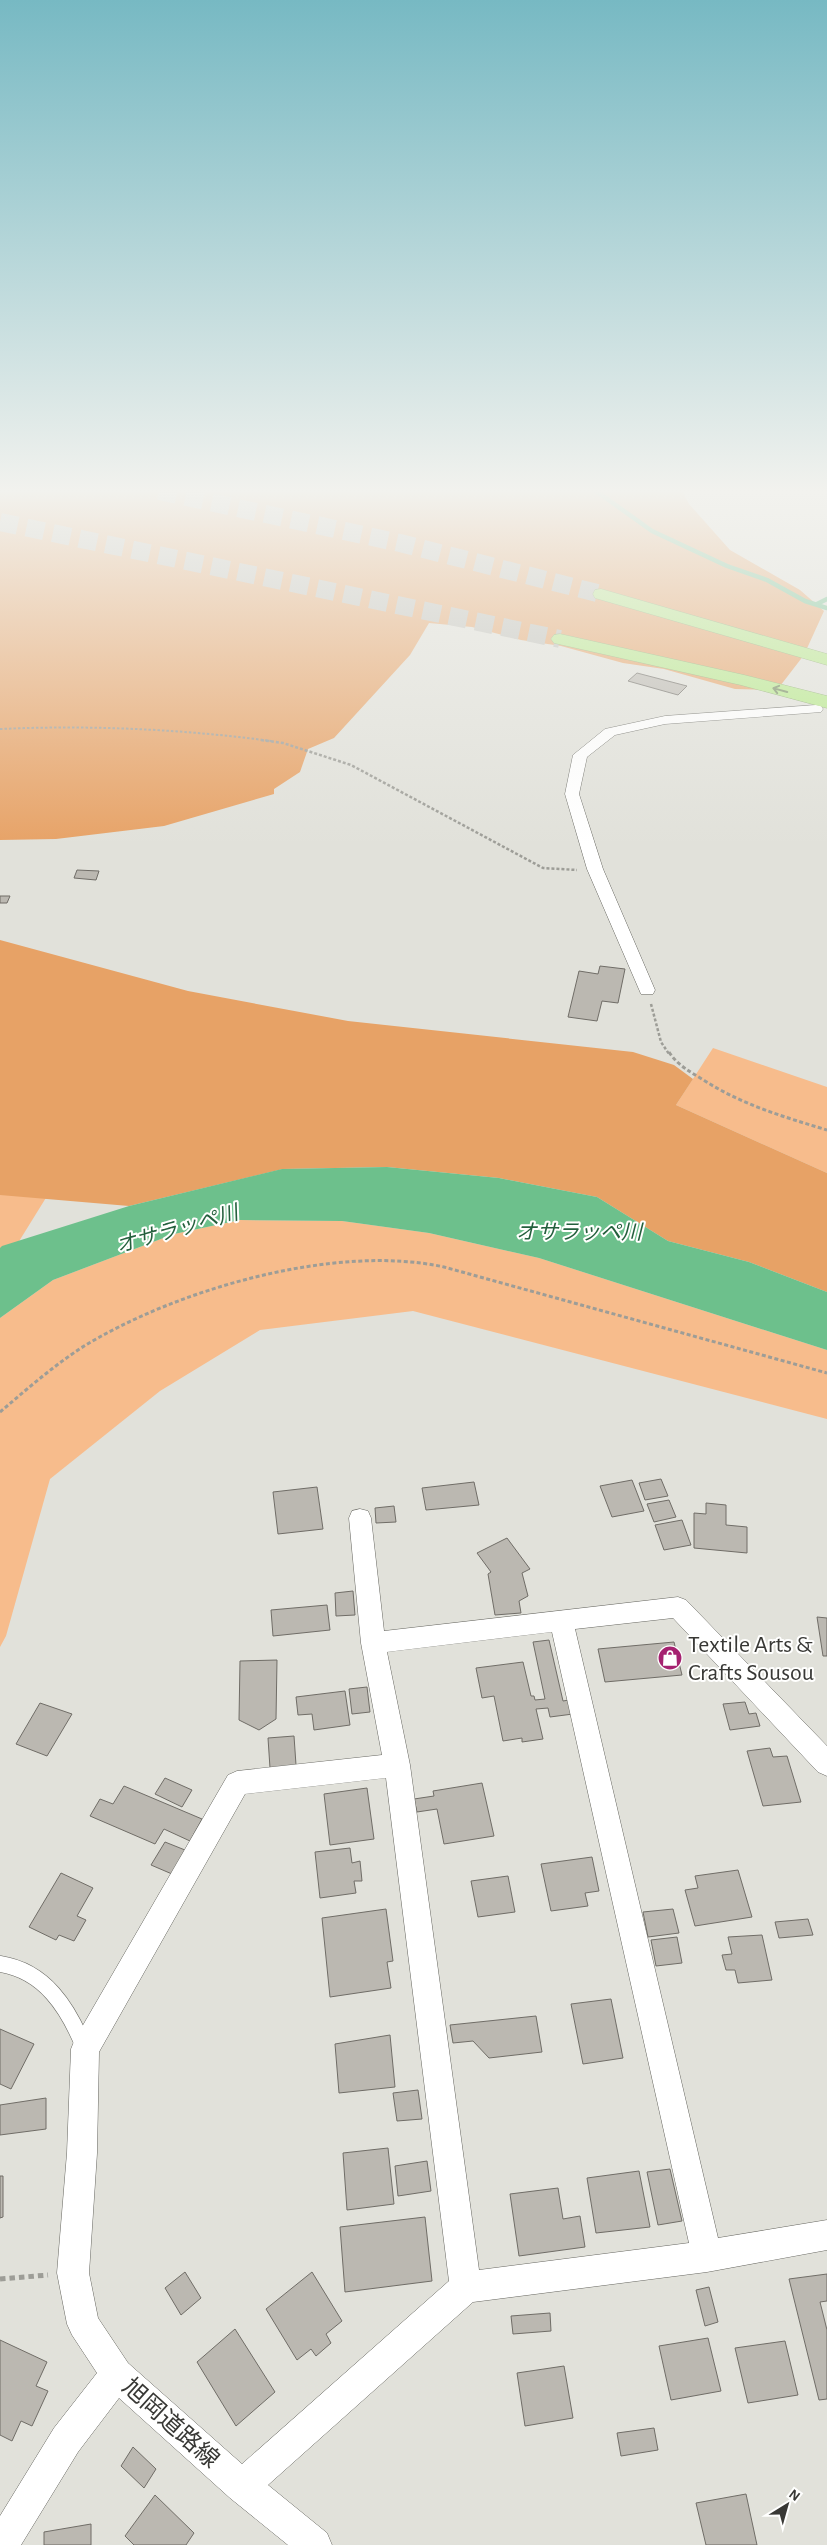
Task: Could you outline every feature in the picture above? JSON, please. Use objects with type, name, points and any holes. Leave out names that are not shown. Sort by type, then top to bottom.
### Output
[{"type":"highway","points":[[654,610],[827,660]]},
{"type":"highway","points":[[560,639],[744,680],[821,705]]},
{"type":"street","points":[[647,990],[595,869],[572,794],[580,755],[610,732],[665,720],[821,705]]},
{"type":"street","points":[[360,1518],[374,1643],[397,1765],[466,2287]]},
{"type":"street","points":[[374,1643],[562,1623],[678,1607],[827,1764]]},
{"type":"street","points":[[562,1623],[707,2256]]},
{"type":"street","points":[[117,2374],[83,2324],[73,2273],[82,2153],[85,2050],[236,1783],[397,1765]]},
{"type":"street","points":[[242,2486],[466,2287],[707,2256],[827,2235]]},
{"type":"street","name":"旭岡道路線","points":[[2,2545],[66,2440],[117,2374],[242,2486],[315,2545]]},
{"type":"lane","points":[[0,1964],[10,1964],[43,1984],[68,2011],[85,2050]]},
{"type":"path","points":[[0,729],[47,726],[208,733],[282,743],[351,765],[544,868],[565,870],[595,869]]},
{"type":"path","points":[[647,990],[661,1042],[677,1064],[728,1096],[769,1113],[827,1130]]},
{"type":"path","points":[[0,1412],[45,1374],[89,1342],[142,1315],[180,1299],[224,1285],[318,1266],[355,1262],[412,1261],[440,1266],[827,1373]]},
{"type":"path","points":[[0,2280],[73,2273]]},
{"type":"shaded area","points":[[0,610],[824,611],[804,655],[777,690],[735,689],[664,669],[623,663],[561,646],[521,640],[472,627],[429,623],[410,655],[334,738],[308,749],[300,772],[274,789],[274,794],[164,826],[56,839],[0,840]]},
{"type":"shaded area","points":[[0,940],[188,991],[348,1021],[633,1052],[674,1065],[693,1079],[676,1105],[827,1173],[827,1292],[749,1262],[668,1241],[597,1197],[499,1178],[387,1167],[283,1169],[129,1206],[0,1195]]},
{"type":"shaded area","points":[[713,1048],[827,1087],[827,1173],[676,1105]]},
{"type":"shaded area","points":[[0,1166],[57,1180],[0,1272]]},
{"type":"shaded area","points":[[240,1220],[342,1221],[429,1233],[539,1258],[827,1350],[827,1419],[413,1311],[260,1330],[160,1391],[50,1479],[6,1636],[0,1647],[0,1318],[53,1280],[174,1234]]},
{"type":"water","name":"オサラッペ川","points":[[387,1167],[499,1178],[597,1197],[668,1241],[749,1262],[827,1292],[827,1350],[539,1258],[429,1233],[342,1221],[240,1220],[174,1234],[53,1280],[0,1318],[0,1248],[2,1246],[129,1206],[282,1169]]},
{"type":"building","points":[[637,673],[687,686],[678,695],[628,681]]},
{"type":"building","points":[[77,870],[99,871],[96,880],[74,878]]},
{"type":"building","points":[[0,896],[10,896],[7,903],[0,903]]},
{"type":"building","points":[[600,966],[625,969],[618,1003],[602,1001],[597,1021],[568,1017],[579,971],[598,974]]},
{"type":"building","points":[[661,1479],[668,1496],[645,1500],[639,1483]]},
{"type":"building","points":[[632,1480],[644,1511],[612,1517],[600,1486]]},
{"type":"building","points":[[474,1482],[479,1505],[426,1510],[422,1488]]},
{"type":"building","points":[[317,1487],[323,1529],[278,1534],[273,1492]]},
{"type":"building","points":[[669,1500],[676,1517],[654,1522],[647,1504]]},
{"type":"building","points":[[706,1503],[726,1505],[726,1525],[747,1527],[747,1553],[694,1548],[694,1513],[706,1514]]},
{"type":"building","points":[[394,1506],[396,1522],[376,1523],[375,1508]]},
{"type":"building","points":[[682,1520],[691,1545],[664,1550],[655,1525]]},
{"type":"building","points":[[507,1538],[530,1569],[522,1573],[528,1596],[519,1601],[521,1613],[495,1615],[488,1574],[491,1572],[477,1553]]},
{"type":"building","points":[[353,1591],[355,1615],[336,1616],[335,1593]]},
{"type":"building","points":[[327,1605],[330,1630],[273,1636],[271,1610]]},
{"type":"building","points":[[817,1617],[827,1618],[827,1656],[823,1656]]},
{"type":"building","points":[[549,1640],[563,1701],[569,1700],[573,1714],[550,1717],[548,1708],[536,1709],[543,1739],[522,1742],[522,1738],[503,1741],[494,1696],[482,1698],[476,1668],[523,1662],[531,1696],[534,1696],[535,1700],[545,1699],[533,1642]]},
{"type":"building","points":[[674,1642],[682,1675],[605,1682],[598,1649]]},
{"type":"building","points":[[277,1660],[276,1719],[259,1730],[239,1720],[240,1661]]},
{"type":"building","points":[[367,1687],[370,1712],[352,1714],[349,1689]]},
{"type":"building","points":[[345,1691],[350,1725],[314,1730],[312,1714],[298,1715],[296,1697]]},
{"type":"building","points":[[745,1702],[749,1714],[756,1713],[760,1726],[730,1730],[723,1704]]},
{"type":"building","points":[[40,1703],[72,1714],[47,1756],[16,1744]]},
{"type":"building","points":[[294,1736],[296,1765],[270,1768],[268,1738]]},
{"type":"building","points":[[770,1748],[773,1757],[787,1756],[801,1802],[763,1806],[747,1751]]},
{"type":"building","points":[[165,1778],[192,1790],[182,1807],[155,1794]]},
{"type":"building","points":[[482,1783],[494,1836],[444,1844],[437,1809],[417,1812],[414,1799],[434,1796],[433,1791]]},
{"type":"building","points":[[124,1786],[202,1819],[190,1841],[164,1829],[155,1844],[90,1816],[100,1799],[113,1804]]},
{"type":"building","points":[[367,1788],[374,1839],[330,1845],[324,1794]]},
{"type":"building","points":[[165,1842],[185,1850],[172,1874],[151,1865]]},
{"type":"building","points":[[350,1848],[352,1863],[360,1861],[362,1881],[354,1881],[356,1893],[320,1898],[315,1852]]},
{"type":"building","points":[[592,1857],[599,1891],[585,1893],[588,1906],[551,1911],[541,1864]]},
{"type":"building","points":[[738,1870],[752,1917],[695,1926],[685,1890],[698,1888],[695,1876]]},
{"type":"building","points":[[61,1873],[93,1888],[77,1916],[86,1920],[74,1941],[59,1935],[56,1940],[29,1927]]},
{"type":"building","points":[[508,1876],[515,1912],[478,1917],[471,1881]]},
{"type":"building","points":[[386,1909],[393,1961],[387,1962],[391,1988],[330,1997],[322,1918]]},
{"type":"building","points":[[673,1909],[679,1933],[648,1937],[643,1912]]},
{"type":"building","points":[[808,1919],[813,1935],[779,1938],[775,1922]]},
{"type":"building","points":[[762,1935],[772,1980],[738,1983],[735,1970],[726,1970],[722,1955],[732,1954],[728,1937]]},
{"type":"building","points":[[677,1937],[682,1963],[656,1966],[651,1940]]},
{"type":"building","points":[[611,1999],[623,2058],[583,2064],[571,2004]]},
{"type":"building","points":[[536,2016],[542,2052],[489,2058],[473,2041],[453,2043],[450,2025]]},
{"type":"building","points":[[0,2029],[34,2044],[11,2089],[0,2084]]},
{"type":"building","points":[[390,2035],[395,2087],[339,2093],[335,2044]]},
{"type":"building","points":[[418,2090],[422,2119],[397,2121],[393,2093]]},
{"type":"building","points":[[46,2098],[46,2129],[0,2135],[0,2105]]},
{"type":"building","points":[[388,2148],[394,2204],[347,2210],[343,2153]]},
{"type":"building","points":[[427,2161],[431,2191],[398,2196],[395,2166]]},
{"type":"building","points":[[670,2169],[682,2221],[658,2225],[647,2172]]},
{"type":"building","points":[[639,2171],[650,2227],[596,2233],[587,2178]]},
{"type":"building","points":[[0,2176],[3,2176],[3,2217],[0,2218]]},
{"type":"building","points":[[558,2188],[563,2219],[580,2216],[585,2247],[519,2256],[510,2194]]},
{"type":"building","points":[[425,2217],[432,2281],[345,2292],[340,2227]]},
{"type":"building","points":[[185,2272],[201,2298],[181,2315],[165,2288]]},
{"type":"building","points":[[312,2272],[342,2321],[326,2334],[331,2343],[316,2356],[311,2349],[297,2360],[266,2309]]},
{"type":"building","points":[[827,2274],[827,2301],[820,2302],[827,2330],[827,2399],[819,2400],[789,2279]]},
{"type":"building","points":[[709,2287],[718,2322],[705,2326],[696,2290]]},
{"type":"building","points":[[550,2313],[551,2331],[513,2334],[511,2316]]},
{"type":"building","points":[[235,2329],[275,2392],[236,2426],[197,2362]]},
{"type":"building","points":[[708,2338],[721,2391],[671,2400],[659,2346]]},
{"type":"building","points":[[0,2340],[47,2362],[36,2386],[48,2391],[32,2426],[21,2421],[12,2441],[0,2435]]},
{"type":"building","points":[[785,2341],[798,2395],[748,2403],[735,2348]]},
{"type":"building","points":[[564,2366],[573,2418],[525,2426],[517,2373]]},
{"type":"building","points":[[654,2428],[658,2450],[621,2456],[617,2433]]},
{"type":"building","points":[[133,2447],[156,2469],[144,2488],[121,2466]]},
{"type":"building","points":[[746,2494],[757,2545],[706,2545],[696,2503]]},
{"type":"building","points":[[155,2495],[194,2533],[186,2545],[134,2545],[125,2536]]},
{"type":"building","points":[[91,2524],[91,2545],[44,2545],[44,2532]]},
{"type":"tunnel","points":[[420,610],[560,639]]},
{"type":"place","name":"Textile Arts & Crafts Sousou","points":[[670,1658]]}]
